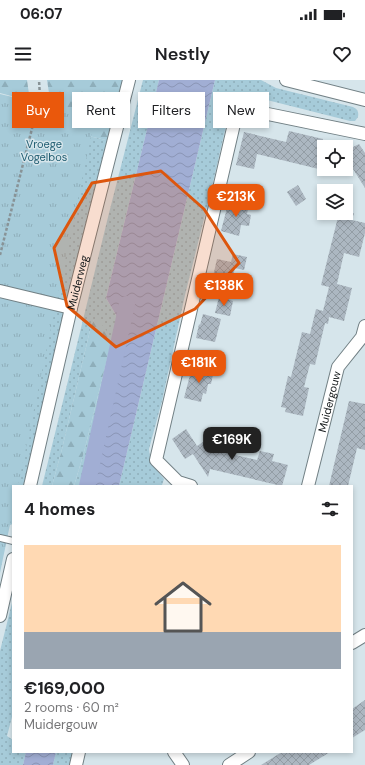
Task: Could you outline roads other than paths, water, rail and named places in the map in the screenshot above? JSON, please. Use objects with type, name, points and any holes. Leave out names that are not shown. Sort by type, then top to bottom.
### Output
[{"type":"street","name":"Muiderweg","points":[[30,485],[71,308],[129,80]]},
{"type":"street","points":[[286,80],[365,100]]},
{"type":"street","points":[[176,484],[156,460],[234,124],[253,111],[365,134]]},
{"type":"street","points":[[0,291],[71,308]]},
{"type":"street","name":"Muidergouw","points":[[308,485],[338,367],[362,337],[365,326]]},
{"type":"street","points":[[0,616],[12,563]]},
{"type":"street","points":[[353,642],[365,635]]},
{"type":"street","points":[[76,765],[79,753]]},
{"type":"street","points":[[175,753],[183,765]]},
{"type":"street","points":[[229,765],[247,753]]},
{"type":"lane","points":[[0,538],[12,541]]},
{"type":"water","points":[[159,80],[215,80],[205,122],[205,92],[156,92]]},
{"type":"water","points":[[147,128],[204,128],[119,485],[89,485],[114,379],[123,327],[106,298]]},
{"type":"water","points":[[26,753],[56,753],[53,765],[23,765]]},
{"type":"waterway","points":[[87,485],[127,304]]},
{"type":"park label","name":"Vroege Vogelbos","points":[[44,150]]}]
